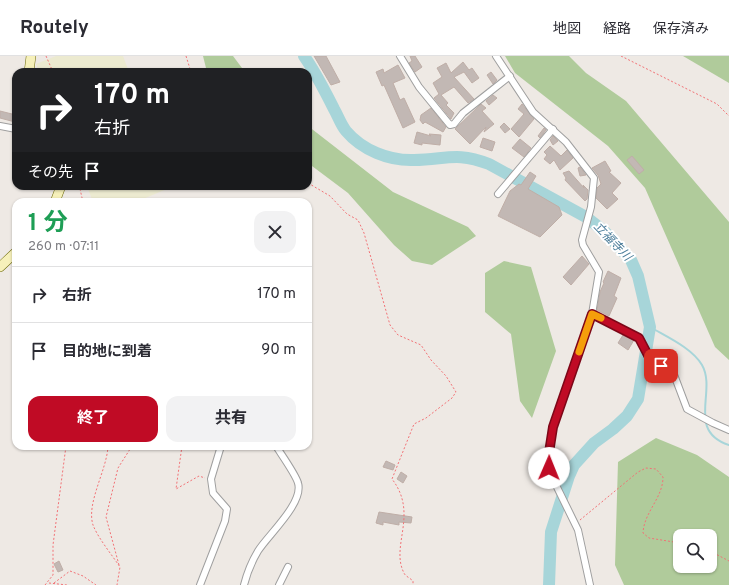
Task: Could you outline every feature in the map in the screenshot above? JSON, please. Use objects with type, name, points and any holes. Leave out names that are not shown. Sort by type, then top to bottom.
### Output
[{"type":"main road","points":[[30,68],[31,56]]},
{"type":"main road","points":[[0,267],[12,256]]},
{"type":"street","points":[[400,56],[419,87],[450,125],[454,124],[463,114],[510,76]]},
{"type":"street","points":[[496,56],[533,112],[554,129],[579,157],[594,178],[591,207],[582,240],[583,245],[599,272],[592,314],[553,427],[548,459],[553,479],[578,530],[590,585]]},
{"type":"street","points":[[0,126],[12,128]]},
{"type":"street","points":[[498,194],[554,129]]},
{"type":"street","points":[[592,314],[639,338],[650,359],[673,372],[687,409],[729,430]]},
{"type":"street","points":[[200,585],[225,521],[227,510],[213,493],[211,479],[220,450]]},
{"type":"street","points":[[244,585],[258,550],[288,514],[298,491],[298,483],[278,450]]},
{"type":"street","points":[[279,585],[288,567]]},
{"type":"path","points":[[46,56],[52,68]]},
{"type":"path","points":[[186,56],[190,68]]},
{"type":"path","points":[[621,56],[717,104],[729,116]]},
{"type":"path","points":[[312,185],[330,196],[347,214],[358,220],[364,233],[390,325],[398,335],[421,345],[431,360],[446,376],[456,392],[452,398],[414,424],[392,479],[398,487],[403,499],[405,524],[401,552],[402,566],[404,574],[413,581],[413,585]]},
{"type":"path","points":[[49,583],[53,575],[53,545],[65,450]]},
{"type":"path","points":[[108,450],[107,459],[91,513],[94,526],[120,568]]},
{"type":"path","points":[[117,585],[120,568],[106,517],[118,468],[129,450]]},
{"type":"path","points":[[181,450],[176,489],[199,476],[211,479]]},
{"type":"path","points":[[573,522],[638,472],[646,468],[656,469],[663,477],[663,486],[645,520],[643,533],[649,538],[673,542]]},
{"type":"path","points":[[717,555],[729,561]]},
{"type":"path","points":[[54,583],[70,571],[82,576],[96,585]]},
{"type":"path","points":[[45,585],[49,583],[67,585]]},
{"type":"shaded area","points":[[56,56],[123,56],[128,68],[38,68],[36,64]]},
{"type":"shaded area","points":[[88,190],[164,190],[146,198],[92,198]]},
{"type":"green space","points":[[203,56],[233,56],[242,68],[206,68]]},
{"type":"green space","points":[[505,56],[569,56],[586,73],[626,101],[729,222],[729,360],[715,347],[645,188],[608,146],[515,73]]},
{"type":"green space","points":[[683,56],[729,56],[729,83]]},
{"type":"green space","points":[[312,129],[393,192],[468,227],[476,236],[432,265],[412,261],[394,245],[348,193],[312,166]]},
{"type":"green space","points":[[504,261],[531,267],[556,351],[532,418],[520,401],[511,334],[485,312],[485,273]]},
{"type":"green space","points":[[656,438],[697,455],[729,477],[729,585],[624,585],[615,565],[618,462]]},
{"type":"building","points":[[314,56],[326,56],[340,82],[331,85]]},
{"type":"building","points":[[410,56],[415,56],[422,67],[415,72],[409,63],[412,61]]},
{"type":"building","points":[[463,62],[469,70],[472,68],[479,78],[472,83],[464,72],[454,77],[474,99],[468,103],[454,87],[441,95],[448,103],[446,105],[454,113],[451,119],[434,98],[439,94],[433,83],[442,77],[437,68],[446,63],[451,73]]},
{"type":"building","points":[[398,65],[405,78],[393,83],[400,100],[404,98],[415,122],[403,128],[384,85],[382,86],[376,72],[383,69],[384,73]]},
{"type":"building","points":[[491,72],[497,80],[493,84],[487,75]]},
{"type":"building","points":[[493,95],[497,98],[489,105],[486,101]]},
{"type":"building","points":[[481,104],[486,108],[482,111],[494,124],[484,132],[486,127],[470,144],[455,129]]},
{"type":"building","points":[[522,104],[534,119],[519,137],[511,129],[524,114],[518,109]]},
{"type":"building","points":[[431,108],[446,127],[443,132],[425,122],[423,124],[420,120],[421,115]]},
{"type":"building","points":[[0,111],[12,114],[12,121],[0,118]]},
{"type":"building","points":[[504,123],[510,129],[505,133],[500,127]]},
{"type":"building","points":[[544,128],[546,130],[540,138],[538,136]]},
{"type":"building","points":[[417,132],[431,136],[429,134],[441,135],[440,145],[422,143],[422,145],[414,143]]},
{"type":"building","points":[[553,136],[558,141],[553,145],[550,140]]},
{"type":"building","points":[[483,138],[495,142],[492,151],[480,147]]},
{"type":"building","points":[[520,139],[531,148],[524,157],[512,148]]},
{"type":"building","points":[[550,146],[561,156],[567,150],[573,158],[560,170],[554,160],[550,164],[544,159],[547,155],[544,152]]},
{"type":"building","points":[[632,156],[644,170],[639,174],[627,160]]},
{"type":"building","points":[[605,161],[611,171],[609,172],[621,183],[612,193],[618,199],[607,209],[596,198],[597,188],[601,184],[598,175],[592,168]]},
{"type":"building","points":[[580,167],[586,175],[580,176],[578,168]]},
{"type":"building","points":[[569,171],[584,188],[583,185],[588,190],[587,199],[585,201],[565,180],[566,178],[563,173]]},
{"type":"building","points":[[530,172],[536,176],[528,189],[559,207],[562,215],[540,237],[498,216],[510,191],[519,184],[521,185]]},
{"type":"building","points":[[582,256],[589,264],[571,285],[563,277]]},
{"type":"building","points":[[608,271],[621,278],[614,296],[617,298],[609,316],[597,310],[600,292]]},
{"type":"building","points":[[623,335],[634,340],[628,350],[618,343]]},
{"type":"building","points":[[386,461],[395,465],[393,470],[383,467]]},
{"type":"building","points":[[401,472],[407,476],[403,483],[397,479]]},
{"type":"building","points":[[379,512],[412,517],[411,523],[399,522],[399,525],[383,522],[383,525],[376,523]]},
{"type":"building","points":[[59,561],[63,570],[58,572],[54,564]]},
{"type":"waterway","name":"立福寺川","points":[[304,56],[311,68]]},
{"type":"waterway","name":"立福寺川","points":[[312,69],[344,129],[352,138],[368,149],[395,159],[425,160],[459,157],[478,160],[489,164],[586,217],[605,232],[631,260],[638,276],[650,327],[638,399],[627,416],[594,443],[574,465],[551,532],[549,585]]},
{"type":"waterway","points":[[650,327],[686,348],[698,359],[706,375],[705,410],[709,430],[716,439],[729,445]]},
{"type":"slow traffic","points":[[579,352],[592,314],[601,318]]},
{"type":"route","points":[[549,468],[548,459],[553,427],[592,314],[639,338],[650,359],[661,366]]}]
